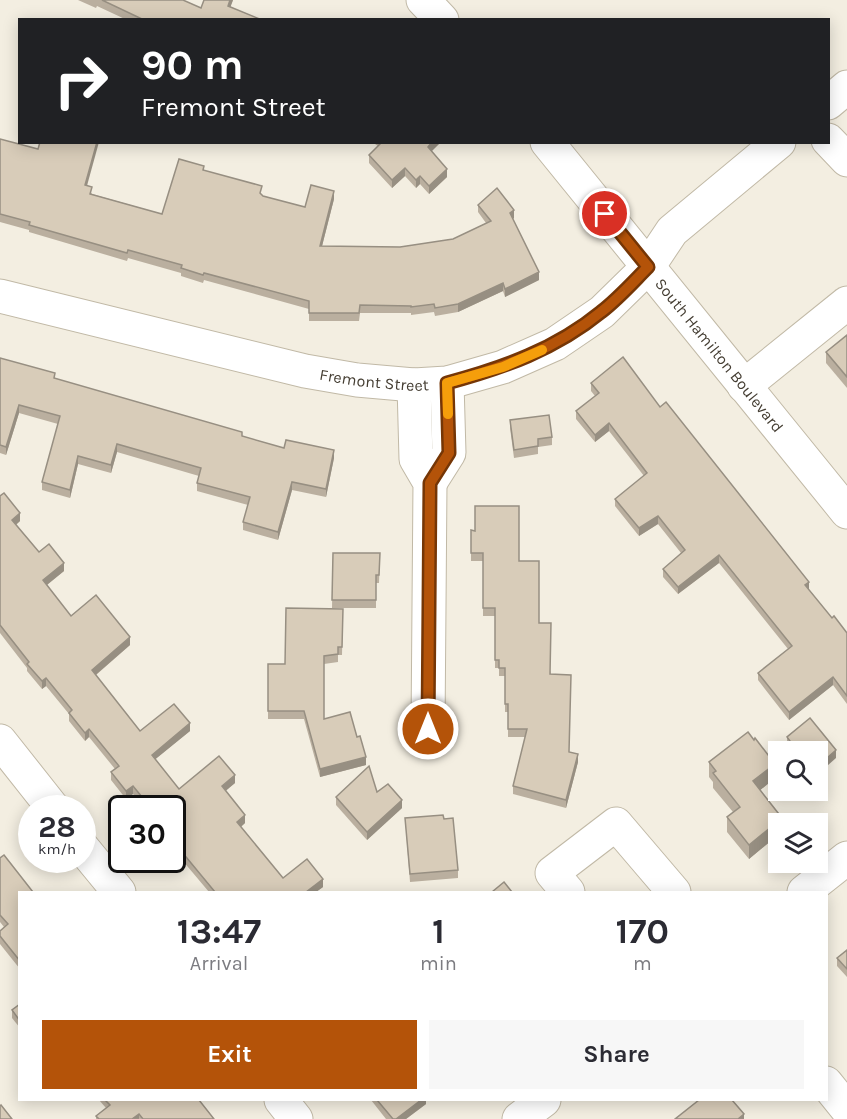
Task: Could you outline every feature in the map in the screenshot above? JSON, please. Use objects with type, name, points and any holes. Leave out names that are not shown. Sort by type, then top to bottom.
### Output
[{"type":"street","points":[[423,0],[440,18]]},
{"type":"street","points":[[830,101],[847,87]]},
{"type":"street","points":[[830,142],[847,160]]},
{"type":"street","name":"South Hamilton Boulevard","points":[[549,144],[847,512]]},
{"type":"street","name":"Fremont Street","points":[[0,296],[305,371],[357,381],[414,385],[447,383],[503,367],[555,344],[602,312],[648,267],[672,231],[778,144]]},
{"type":"street","points":[[744,386],[847,303]]},
{"type":"street","points":[[430,483],[449,453],[447,383]]},
{"type":"street","points":[[414,385],[416,459],[430,483],[428,729]]},
{"type":"street","points":[[0,741],[43,795]]},
{"type":"street","points":[[567,891],[552,873],[616,824],[673,891]]},
{"type":"street","points":[[805,891],[847,858]]},
{"type":"street","points":[[96,863],[118,891]]},
{"type":"street","points":[[828,1085],[847,1109]]},
{"type":"street","points":[[282,1101],[296,1119]]},
{"type":"street","points":[[519,1119],[543,1101]]},
{"type":"building","points":[[102,0],[183,0],[201,8],[204,0],[230,0],[228,6],[257,18],[140,18]]},
{"type":"building","points":[[0,139],[38,149],[39,144],[96,144],[85,185],[92,187],[90,194],[162,214],[179,159],[204,166],[203,170],[262,186],[260,193],[263,196],[305,207],[311,185],[334,191],[320,246],[400,247],[453,239],[491,221],[478,205],[497,188],[514,210],[510,213],[539,272],[505,289],[503,283],[458,304],[435,308],[434,304],[411,307],[360,305],[359,313],[309,313],[309,301],[204,273],[203,275],[181,268],[182,265],[128,250],[127,253],[29,225],[30,222],[0,214]]},
{"type":"building","points":[[380,144],[430,144],[428,147],[447,169],[429,186],[420,176],[416,180],[405,168],[392,180],[369,155]]},
{"type":"building","points":[[847,335],[847,377],[826,352]]},
{"type":"building","points":[[623,357],[660,407],[666,402],[809,582],[805,585],[847,633],[847,696],[833,677],[789,712],[758,673],[792,646],[719,555],[678,587],[663,569],[685,550],[658,516],[639,528],[615,499],[647,473],[609,423],[595,435],[576,411],[599,393],[591,383]]},
{"type":"building","points":[[0,358],[55,373],[54,378],[242,432],[242,436],[284,448],[286,440],[334,450],[326,489],[292,482],[278,532],[243,522],[250,497],[197,483],[201,468],[117,444],[111,465],[78,456],[70,490],[42,482],[60,416],[19,405],[6,447],[0,445]]},
{"type":"building","points":[[549,415],[552,437],[538,439],[538,446],[514,450],[510,420]]},
{"type":"building","points":[[4,493],[20,513],[12,520],[39,552],[49,544],[64,563],[43,580],[71,616],[96,595],[130,637],[92,670],[140,731],[174,704],[190,723],[152,755],[179,789],[219,756],[235,775],[222,786],[245,815],[237,822],[283,878],[307,859],[323,879],[307,891],[214,891],[186,857],[186,795],[140,795],[133,786],[126,791],[111,772],[119,766],[89,729],[85,733],[69,713],[72,710],[46,678],[42,681],[27,664],[29,662],[0,625],[0,496]]},
{"type":"building","points":[[475,506],[519,506],[519,561],[539,561],[539,623],[551,623],[550,674],[571,675],[569,752],[578,754],[566,800],[513,786],[527,729],[508,729],[505,668],[499,668],[499,660],[495,660],[495,608],[483,608],[483,553],[471,553],[471,530],[475,531]]},
{"type":"building","points":[[333,553],[380,553],[379,575],[376,575],[376,600],[332,600]]},
{"type":"building","points":[[286,608],[343,609],[342,647],[338,647],[338,654],[324,656],[324,719],[350,712],[366,757],[320,769],[304,711],[268,711],[268,664],[285,664]]},
{"type":"building","points":[[810,718],[836,750],[828,757],[828,741],[790,741],[787,737]]},
{"type":"building","points":[[748,732],[768,755],[768,769],[753,781],[778,813],[768,813],[768,829],[749,845],[727,817],[740,807],[713,773],[716,771],[709,762]]},
{"type":"building","points":[[369,766],[377,792],[388,784],[402,800],[367,832],[336,797]]},
{"type":"building","points":[[443,815],[444,819],[453,818],[458,870],[410,874],[405,818]]},
{"type":"building","points":[[4,855],[32,891],[18,891],[18,958],[0,936],[0,931],[8,924],[0,915],[0,858]]},
{"type":"building","points":[[504,882],[511,891],[493,891]]},
{"type":"building","points":[[847,950],[847,969],[837,958]]},
{"type":"building","points":[[18,1006],[18,1018],[12,1010]]},
{"type":"building","points":[[106,1101],[200,1101],[214,1119],[143,1119],[139,1114],[132,1119],[99,1119],[96,1116],[110,1105]]},
{"type":"building","points":[[378,1101],[420,1101],[396,1119],[393,1119]]},
{"type":"building","points":[[698,1101],[733,1101],[744,1114],[738,1119],[675,1119]]},
{"type":"building","points":[[1,1105],[12,1119],[0,1119]]},
{"type":"slow traffic","points":[[448,414],[447,383],[503,367],[542,350]]},
{"type":"route","points":[[428,729],[430,483],[449,453],[447,383],[503,367],[555,344],[602,312],[648,267],[605,214]]}]
